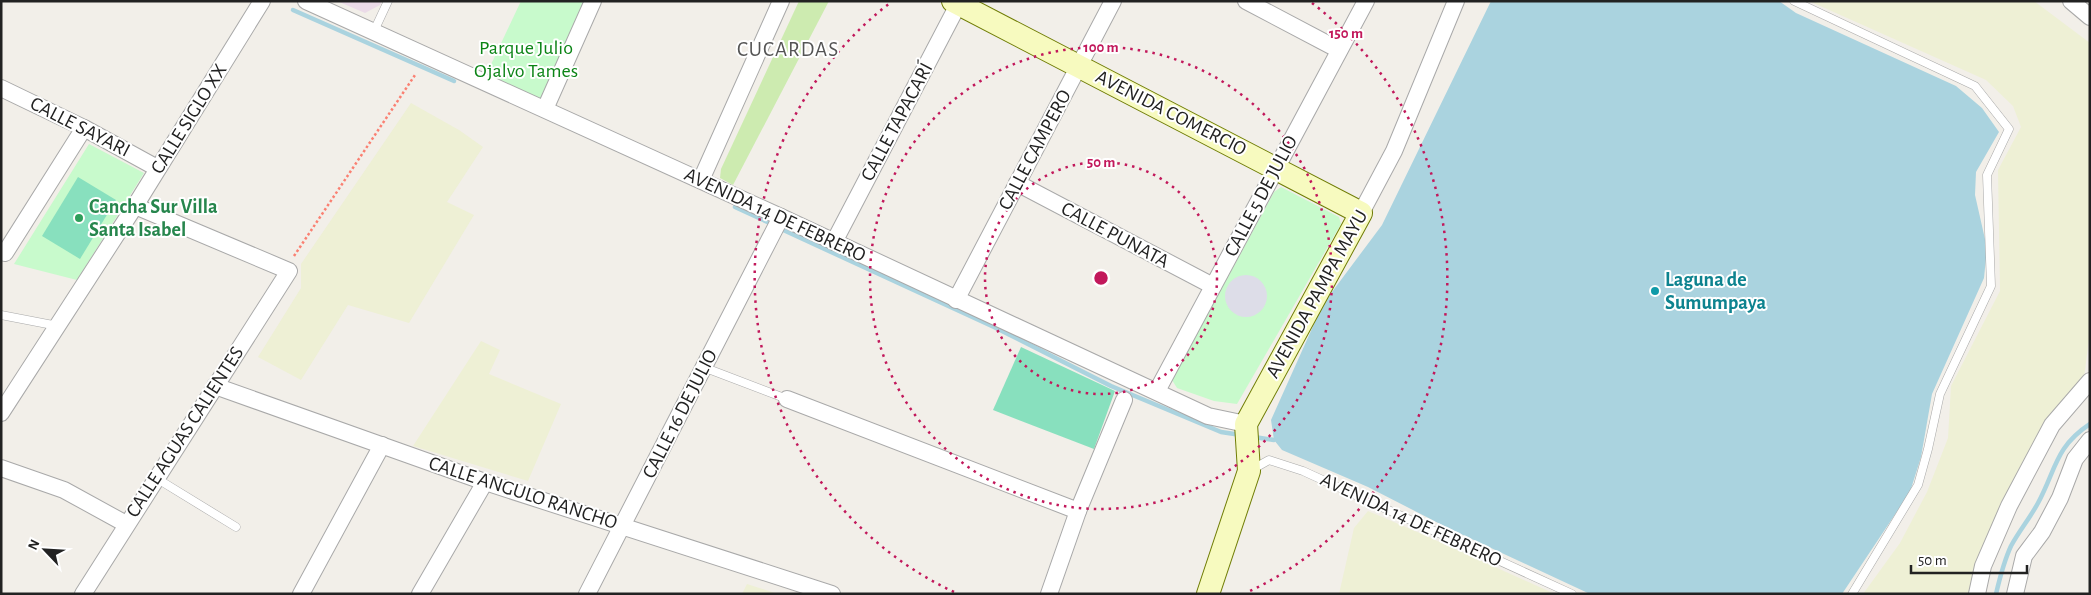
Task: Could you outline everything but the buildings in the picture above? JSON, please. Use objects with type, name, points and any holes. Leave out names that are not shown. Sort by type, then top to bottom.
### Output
[{"type":"street","name":"CALLE SIGLO XX","points":[[1,413],[135,206],[262,1]]},
{"type":"street","name":"AVENIDA 14 DE FEBRERO","points":[[306,1],[701,180],[778,225],[834,242],[1208,416],[1246,424]]},
{"type":"street","points":[[545,109],[593,1]]},
{"type":"street","points":[[701,180],[781,1]]},
{"type":"street","name":"CALLE CAMPERO","points":[[956,300],[1113,1]]},
{"type":"street","points":[[1246,1],[1340,50]]},
{"type":"street","name":"CALLE 5 DE JULIO","points":[[1156,392],[1366,1]]},
{"type":"street","name":"AVENIDA PAMPA MAYU","points":[[1246,424],[1394,151],[1456,1]]},
{"type":"street","points":[[2071,1],[2090,18]]},
{"type":"street","name":"AVENIDA COMERCIO","points":[[957,2],[1361,213]]},
{"type":"street","name":"CALLE TAPACARÍ","points":[[834,242],[957,2]]},
{"type":"street","name":"CALLE SAYARI","points":[[1,88],[84,128],[157,168]]},
{"type":"street","points":[[5,252],[84,128]]},
{"type":"street","name":"CALLE PUNATA","points":[[1017,184],[1213,286]]},
{"type":"street","points":[[135,206],[287,270]]},
{"type":"street","name":"CALLE 16 DE JULIO","points":[[587,594],[778,225]]},
{"type":"street","name":"CALLE AGUAS CALIENTES","points":[[83,594],[287,270]]},
{"type":"street","points":[[1977,594],[1983,566],[2009,506],[2052,425],[2090,381]]},
{"type":"street","name":"CALLE ANGULO RANCHO","points":[[215,386],[485,482],[832,594]]},
{"type":"street","points":[[787,399],[1078,511]]},
{"type":"street","points":[[1049,594],[1078,511],[1124,400]]},
{"type":"street","points":[[1208,594],[1249,471],[1246,424]]},
{"type":"street","points":[[2015,594],[2024,556],[2042,532],[2060,498],[2075,459],[2090,440]]},
{"type":"street","points":[[301,594],[382,445]]},
{"type":"street","points":[[1,468],[64,490],[126,524]]},
{"type":"street","points":[[420,594],[485,482]]},
{"type":"lane","points":[[374,31],[388,1]]},
{"type":"lane","points":[[1794,1],[1975,86],[1996,109],[2009,128],[1986,175],[1990,286],[1940,394],[1918,485],[1852,594]]},
{"type":"lane","points":[[1,315],[58,326]]},
{"type":"lane","points":[[703,367],[787,399]]},
{"type":"lane","name":"AVENIDA 14 DE FEBRERO","points":[[1249,471],[1268,460],[1303,471],[1572,594]]},
{"type":"lane","points":[[156,478],[236,527]]},
{"type":"path","points":[[287,270],[415,75]]},
{"type":"shaded area","points":[[337,1],[382,1],[380,5],[365,13]]},
{"type":"shaded area","points":[[1246,275],[1261,281],[1267,296],[1261,311],[1246,317],[1231,311],[1225,296],[1231,281]]},
{"type":"green space","name":"Parque Julio Ojalvo Tames","points":[[521,1],[584,1],[540,100],[486,75]]},
{"type":"green space","points":[[799,1],[829,1],[733,185],[720,178],[721,169]]},
{"type":"green space","points":[[1809,1],[2034,1],[2090,43],[2090,331],[2084,378],[1971,594],[1863,594],[1900,543],[1927,492],[1948,438],[1951,386],[2000,291],[1998,170],[2021,127],[2013,106],[1986,80]]},
{"type":"green space","points":[[411,103],[459,130],[483,147],[447,202],[474,215],[409,323],[348,305],[301,380],[258,357],[301,288],[301,264]]},
{"type":"green space","points":[[89,144],[144,173],[77,280],[14,264]]},
{"type":"green space","name":"Cancha Sur Villa Santa Isabel","points":[[78,177],[116,200],[80,259],[42,236]]},
{"type":"green space","points":[[1281,187],[1339,217],[1341,224],[1237,404],[1214,401],[1177,388],[1172,380],[1274,192]]},
{"type":"green space","points":[[481,341],[500,350],[489,374],[561,404],[528,481],[413,446]]},
{"type":"green space","points":[[1021,347],[1115,391],[1094,449],[993,410]]},
{"type":"green space","points":[[1368,511],[1555,594],[1339,594],[1354,528]]},
{"type":"green space","points":[[747,584],[778,594],[742,594]]},
{"type":"water","name":"Laguna de Sumumpaya","points":[[1491,1],[1779,1],[1796,13],[1956,86],[1982,108],[1999,132],[1976,172],[1975,195],[1987,248],[1984,278],[1932,394],[1921,457],[1910,492],[1842,594],[1590,594],[1448,528],[1368,487],[1282,450],[1274,440],[1271,420],[1323,304],[1382,225]]},
{"type":"waterway","points":[[293,10],[454,81]]},
{"type":"waterway","points":[[735,207],[772,224]]},
{"type":"waterway","points":[[779,228],[994,327],[1111,386],[1221,432],[1241,435]]},
{"type":"waterway","points":[[1996,594],[2004,563],[2011,546],[2038,503],[2063,450],[2078,433],[2090,424]]},
{"type":"waterway","points":[[1254,437],[1274,440]]},
{"type":"place","name":"Cancha Sur Villa Santa Isabel","points":[[79,218]]},
{"type":"place","name":"Laguna de Sumumpaya","points":[[1655,291]]},
{"type":"district","name":"CUCARDAS","points":[[788,49]]}]
